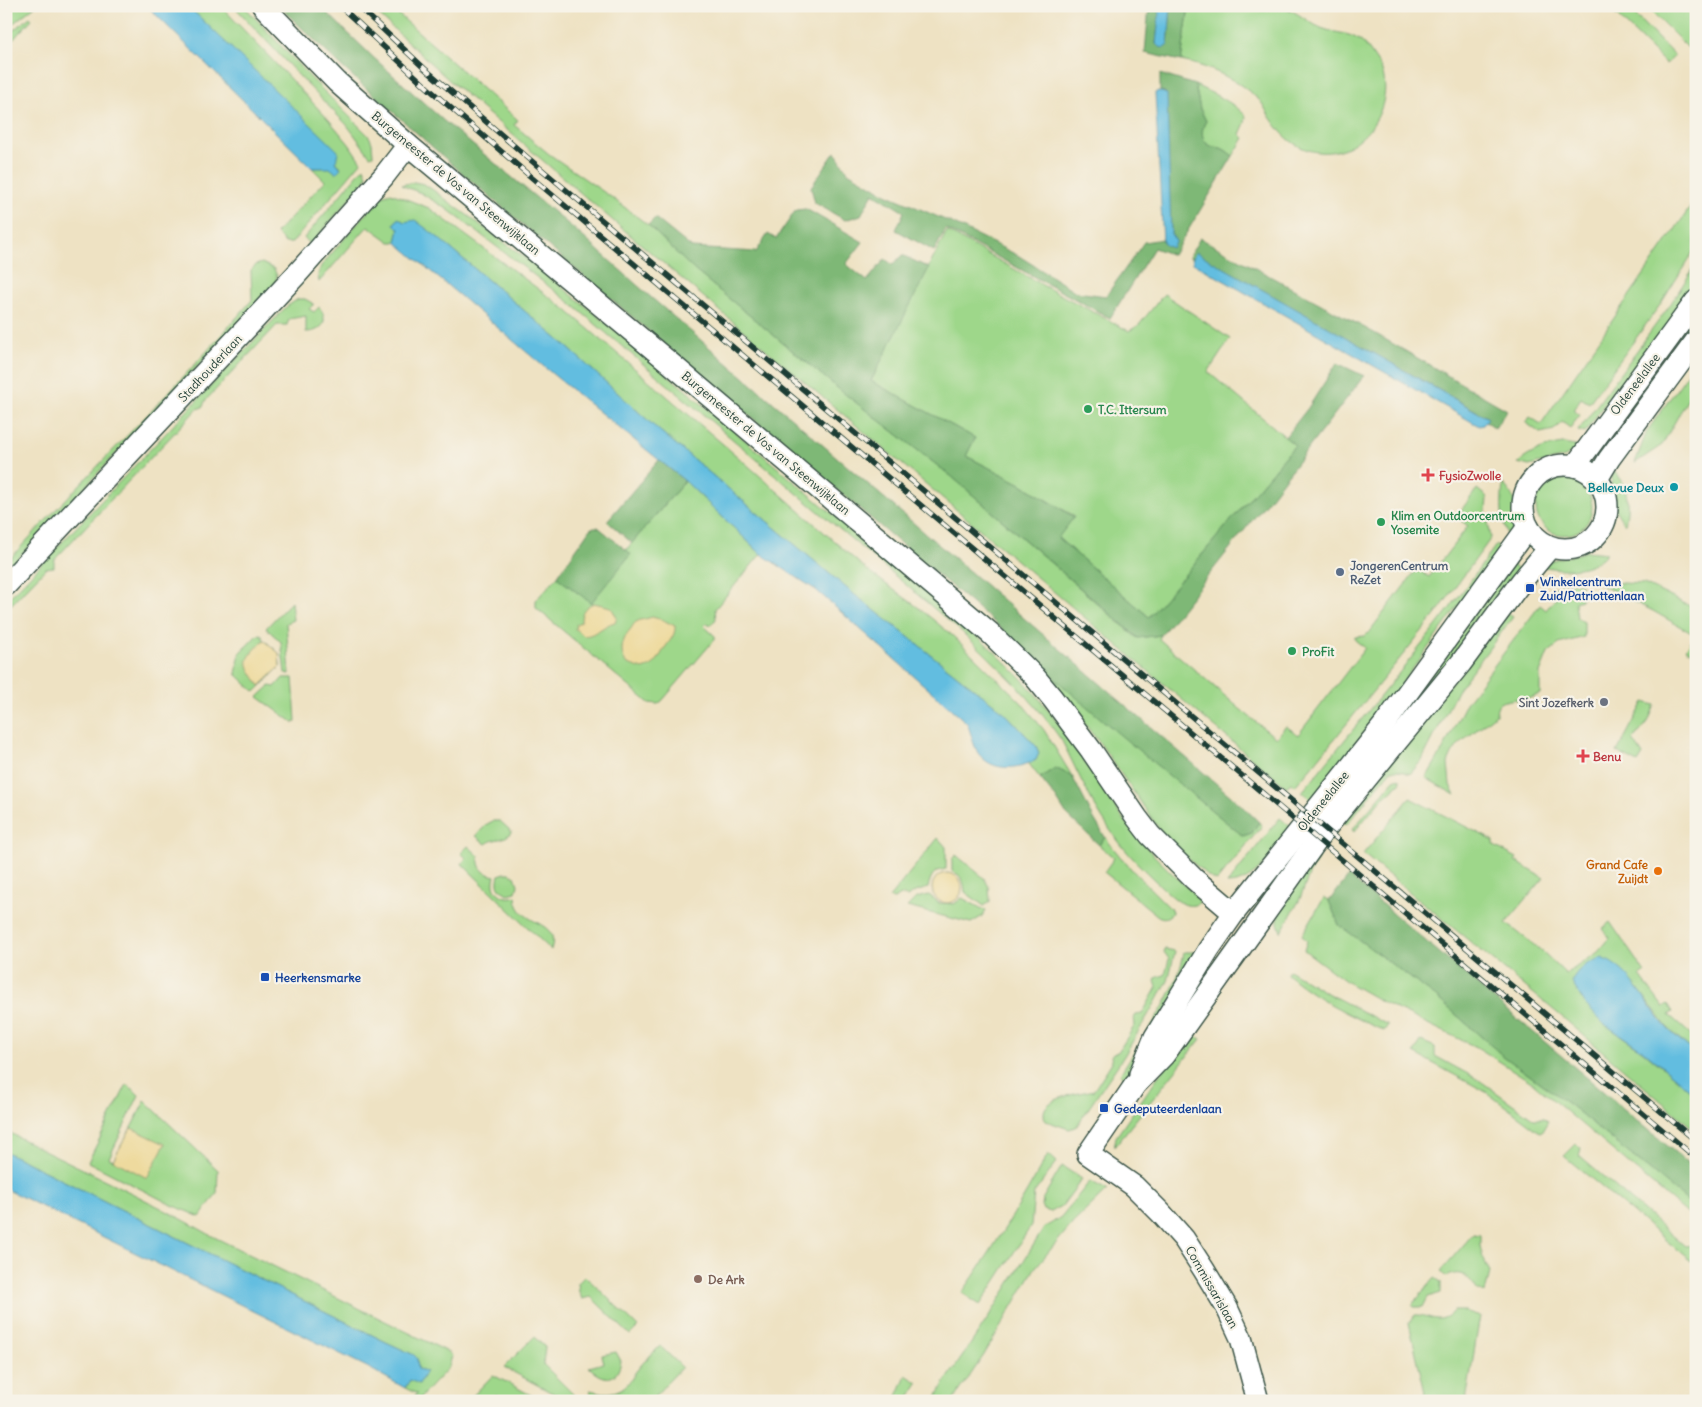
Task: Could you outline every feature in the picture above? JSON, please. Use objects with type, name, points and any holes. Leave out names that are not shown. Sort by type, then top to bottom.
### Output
[{"type":"street","name":"Burgemeester de Vos van Steenwijklaan","points":[[263,6],[337,82],[408,145],[820,488],[1004,646],[1034,676],[1053,699],[1150,835],[1194,879],[1234,913]]},
{"type":"street","name":"Stadhouderlaan","points":[[6,585],[296,276],[384,176],[408,145]]},
{"type":"street","name":"Oldeneelallee","points":[[1574,466],[1696,302]]},
{"type":"street","name":"Oldeneelallee","points":[[1597,479],[1609,459],[1696,341]]},
{"type":"street","points":[[1557,466],[1574,466],[1587,471],[1597,479],[1604,490],[1607,504],[1606,517],[1602,529],[1593,538],[1578,547],[1561,549],[1537,539],[1528,527],[1524,514],[1524,499],[1529,486],[1541,473],[1557,466]]},
{"type":"street","name":"Oldeneelallee","points":[[1135,1085],[1155,1037],[1209,949],[1234,913],[1384,725],[1528,527]]},
{"type":"street","name":"Oldeneelallee","points":[[1088,1154],[1135,1085],[1164,1055],[1325,829],[1461,663],[1550,546]]},
{"type":"street","name":"Commissarislaan","points":[[1088,1154],[1134,1186],[1161,1212],[1184,1239],[1227,1308],[1241,1338],[1258,1401]]},
{"type":"green space","points":[[16,6],[35,6],[6,29],[6,16]]},
{"type":"green space","points":[[188,6],[221,6],[329,120],[361,162],[292,243],[285,243],[276,233],[325,181],[312,168],[341,167],[243,60]]},
{"type":"green space","points":[[234,6],[244,6],[311,78],[369,136],[373,155],[370,156],[347,125]]},
{"type":"green space","points":[[279,6],[320,6],[444,121],[573,228],[1240,804],[1259,822],[1252,833],[1243,836],[1117,732],[1055,679],[995,623],[464,175],[340,65]]},
{"type":"green space","points":[[369,6],[389,6],[518,120],[514,125],[549,154],[648,225],[693,269],[845,394],[951,476],[1137,638],[1161,635],[1159,639],[1276,738],[1286,726],[1298,735],[1365,648],[1355,640],[1355,637],[1365,636],[1369,632],[1417,569],[1429,577],[1468,526],[1456,517],[1477,489],[1487,497],[1486,511],[1491,538],[1436,614],[1314,764],[1295,786],[1291,783],[1286,787],[618,225],[450,81]]},
{"type":"green space","points":[[1149,6],[1160,6],[1156,44],[1168,45],[1171,6],[1189,6],[1181,61],[1145,53]]},
{"type":"green space","points":[[1189,6],[1280,6],[1321,28],[1349,35],[1359,40],[1380,66],[1385,85],[1379,115],[1371,128],[1348,147],[1333,152],[1309,150],[1294,143],[1282,133],[1261,102],[1250,92],[1212,70],[1181,61]]},
{"type":"green space","points":[[1607,6],[1626,6],[1675,56],[1666,64]]},
{"type":"green space","points":[[1646,6],[1696,6],[1696,56]]},
{"type":"green space","points":[[30,17],[32,19],[6,47],[6,36]]},
{"type":"green space","points":[[1160,74],[1195,85],[1200,109],[1206,121],[1202,132],[1203,139],[1213,147],[1222,148],[1233,156],[1173,255],[1154,248],[1110,318],[946,229],[934,251],[896,230],[904,212],[873,193],[861,215],[845,220],[815,203],[811,187],[835,152],[848,172],[886,194],[952,223],[1019,256],[1076,292],[1106,296],[1144,242],[1163,239],[1163,242],[1175,241],[1171,235],[1165,92],[1160,91]]},
{"type":"green space","points":[[1195,85],[1228,102],[1246,116],[1240,134],[1244,138],[1233,156],[1222,148],[1213,147],[1203,139],[1202,132],[1206,121],[1200,109]]},
{"type":"green space","points":[[364,167],[367,176],[365,181],[310,245],[304,238]]},
{"type":"green space","points":[[414,182],[424,184],[433,190],[528,260],[587,307],[981,639],[1041,701],[1073,743],[1117,810],[1142,842],[1202,900],[1197,904],[1187,905],[1177,900],[1129,854],[1102,818],[1062,741],[1040,711],[962,632],[568,301],[447,209],[421,193],[401,185]]},
{"type":"green space","points":[[391,193],[429,208],[564,308],[868,571],[919,608],[953,636],[1020,701],[1044,730],[1072,776],[1055,768],[1040,778],[1029,764],[1036,760],[1039,753],[1036,746],[1005,713],[850,591],[654,426],[566,346],[436,236],[399,218],[394,224],[399,228],[396,242],[390,242],[368,226],[319,282],[318,274],[321,266],[381,196]]},
{"type":"green space","points":[[1696,199],[1695,249],[1660,305],[1589,403],[1581,398],[1573,410],[1580,415],[1570,428],[1562,422],[1554,430],[1540,433],[1525,422],[1530,417],[1541,424]]},
{"type":"green space","points":[[806,209],[863,242],[846,264],[867,281],[885,259],[893,265],[902,255],[929,268],[871,381],[975,438],[966,456],[1021,484],[1074,517],[1058,538],[1149,617],[1295,445],[1285,437],[1308,408],[1337,363],[1364,376],[1161,635],[1138,638],[951,476],[845,394],[693,269],[648,225],[655,218],[692,248],[756,252],[768,234],[776,239],[796,210]]},
{"type":"green space","name":"T.C. Ittersum","points":[[947,231],[1129,331],[1139,325],[1164,294],[1230,339],[1208,372],[1295,445],[1149,617],[1057,537],[1074,516],[1021,484],[966,456],[975,438],[871,381]]},
{"type":"green space","points":[[1200,238],[1376,334],[1507,410],[1495,428],[1486,421],[1487,417],[1196,253],[1192,258],[1189,257]]},
{"type":"green space","points":[[262,263],[274,269],[277,276],[275,284],[6,571],[6,563],[192,367],[252,300],[251,270],[256,265]]},
{"type":"green space","points":[[1696,264],[1696,283],[1677,314],[1620,393],[1614,390],[1585,433],[1578,431],[1668,308]]},
{"type":"green space","points":[[298,299],[305,299],[314,304],[309,309],[314,312],[319,307],[324,317],[323,325],[312,332],[306,332],[306,316],[289,319],[287,325],[277,325],[205,401],[203,407],[197,409],[56,558],[54,567],[46,568],[6,610],[6,601],[286,307]]},
{"type":"green space","points":[[1696,310],[1696,328],[1612,447],[1603,441]]},
{"type":"green space","points":[[1696,362],[1696,384],[1662,445],[1635,463],[1647,431]]},
{"type":"green space","points":[[1563,444],[1581,447],[1565,457],[1529,466],[1518,463],[1539,450]]},
{"type":"green space","points":[[659,460],[685,481],[632,543],[607,521]]},
{"type":"green space","points":[[1613,471],[1625,488],[1627,510],[1625,524],[1614,506],[1611,485]]},
{"type":"green space","points":[[1558,479],[1570,479],[1584,487],[1592,501],[1590,518],[1584,527],[1570,535],[1558,535],[1548,530],[1541,523],[1536,513],[1536,501],[1541,491],[1548,484]]},
{"type":"green space","points":[[685,481],[761,554],[715,609],[716,619],[711,625],[707,623],[704,626],[715,636],[715,639],[662,701],[658,704],[649,703],[536,608],[536,600],[557,577],[579,594],[631,554],[626,550]]},
{"type":"green space","points":[[1503,484],[1515,503],[1515,518],[1510,539],[1503,519]]},
{"type":"green space","points":[[598,527],[631,554],[591,603],[557,577],[590,529]]},
{"type":"green space","points":[[1496,545],[1500,549],[1315,803],[1302,792],[1426,640]]},
{"type":"green space","points":[[1587,551],[1607,553],[1593,564],[1576,569],[1558,569],[1541,566],[1553,560]]},
{"type":"green space","points":[[1510,562],[1521,572],[1409,718],[1378,744]]},
{"type":"green space","points":[[1601,582],[1644,584],[1696,609],[1696,654],[1686,649],[1695,635],[1601,585]]},
{"type":"green space","points":[[1581,584],[1581,600],[1575,602],[1577,618],[1584,622],[1584,637],[1559,644],[1548,653],[1540,673],[1540,694],[1520,702],[1515,699],[1501,702],[1496,714],[1458,745],[1448,763],[1450,785],[1455,795],[1426,778],[1445,746],[1466,703],[1540,605],[1546,610],[1556,598],[1549,592],[1559,585]]},
{"type":"green space","points":[[291,602],[293,620],[286,623],[290,674],[285,673],[281,642],[266,628]]},
{"type":"green space","points":[[1507,613],[1513,617],[1457,691],[1422,760],[1410,774],[1391,770],[1346,825],[1340,821]]},
{"type":"green space","points":[[261,634],[264,640],[279,653],[280,667],[255,692],[236,674],[240,653],[256,636]]},
{"type":"green space","points":[[1031,658],[1243,836],[1252,833],[1259,822],[1262,826],[1217,881],[1209,877],[1173,845],[1159,829],[1102,746],[1055,683]]},
{"type":"green space","points":[[283,678],[293,678],[296,721],[294,723],[258,697],[270,686],[275,687]]},
{"type":"green space","points":[[1644,702],[1655,705],[1648,722],[1633,740],[1643,755],[1638,763],[1617,752]]},
{"type":"green space","points":[[1055,768],[1072,776],[1105,837],[1099,845],[1066,814],[1040,778]]},
{"type":"green space","points":[[1399,778],[1400,783],[1382,799],[1354,832],[1352,830],[1394,780]]},
{"type":"green space","points":[[1410,798],[1494,841],[1494,846],[1517,858],[1515,861],[1544,878],[1506,923],[1543,952],[1566,974],[1598,952],[1610,938],[1602,929],[1610,922],[1645,973],[1640,976],[1663,1007],[1668,1004],[1673,1012],[1669,1015],[1696,1039],[1696,1054],[1667,1027],[1637,987],[1620,969],[1603,1023],[1643,1051],[1696,1095],[1696,1131],[1561,1016],[1363,854]]},
{"type":"green space","points":[[1280,818],[1293,829],[1272,856],[1247,878],[1227,884]]},
{"type":"green space","points":[[493,821],[500,821],[512,832],[505,837],[486,844],[476,836],[487,824]]},
{"type":"green space","points":[[1105,837],[1128,866],[1171,909],[1172,913],[1170,915],[1164,918],[1158,916],[1104,872],[1114,858],[1099,845]]},
{"type":"green space","points":[[938,838],[946,847],[946,869],[933,874],[928,888],[907,897],[901,895],[894,899],[889,898]]},
{"type":"green space","points":[[468,846],[479,856],[479,864],[482,870],[495,876],[494,886],[498,893],[506,897],[516,896],[518,906],[523,913],[545,927],[550,933],[553,940],[551,950],[462,864],[466,858],[461,853]]},
{"type":"green space","points":[[1313,853],[1318,859],[1311,870],[1299,901],[1281,932],[1278,923],[1278,908]]},
{"type":"green space","points":[[956,855],[984,878],[989,887],[990,902],[984,906],[965,892],[962,879],[952,871],[952,859]]},
{"type":"green space","points":[[505,873],[515,876],[518,885],[516,892],[508,894],[499,887],[499,875]]},
{"type":"green space","points":[[1349,876],[1696,1170],[1696,1208],[1570,1105],[1502,1055],[1435,996],[1339,925],[1329,901]]},
{"type":"green space","points":[[929,895],[939,903],[954,904],[962,898],[986,911],[983,916],[971,923],[907,907],[916,898]]},
{"type":"green space","points":[[1324,898],[1329,901],[1339,925],[1435,996],[1502,1055],[1570,1105],[1696,1208],[1696,1221],[1533,1083],[1480,1049],[1384,1003],[1347,982],[1304,950],[1307,941],[1302,935]]},
{"type":"green space","points":[[1165,949],[1175,951],[1168,981],[1124,1056],[1076,1127],[1069,1129],[1046,1121],[1044,1117],[1045,1108],[1056,1100],[1094,1090],[1112,1062],[1111,1056],[1113,1053],[1118,1052],[1135,1025],[1134,1018],[1136,1015],[1142,1014],[1157,987],[1155,981],[1157,977],[1165,975],[1169,959],[1164,952]]},
{"type":"green space","points":[[1184,952],[1194,952],[1199,955],[1126,1078],[1120,1074],[1167,1000],[1180,968]]},
{"type":"green space","points":[[1289,970],[1325,992],[1388,1025],[1384,1031],[1334,1006],[1298,983],[1287,974]]},
{"type":"green space","points":[[1189,1032],[1201,1039],[1114,1147],[1116,1137]]},
{"type":"green space","points":[[1421,1041],[1435,1047],[1435,1056],[1479,1080],[1534,1119],[1548,1121],[1541,1133],[1486,1092],[1414,1053]]},
{"type":"green space","points":[[127,1084],[139,1095],[109,1158],[114,1160],[145,1101],[218,1170],[217,1193],[200,1217],[172,1205],[88,1162]]},
{"type":"green space","points":[[6,1131],[135,1195],[212,1236],[448,1352],[452,1356],[449,1367],[419,1399],[414,1398],[417,1394],[405,1388],[410,1380],[426,1371],[418,1369],[417,1358],[414,1355],[6,1152]]},
{"type":"green space","points":[[1576,1144],[1581,1148],[1579,1156],[1685,1246],[1696,1245],[1696,1256],[1691,1261],[1564,1156]]},
{"type":"green space","points":[[1048,1154],[1057,1162],[1034,1193],[1031,1226],[980,1305],[962,1293],[1007,1225]]},
{"type":"green space","points":[[1062,1166],[1082,1179],[1062,1206],[1051,1212],[1044,1210],[1042,1205],[1043,1198]]},
{"type":"green space","points":[[1090,1181],[1107,1190],[1073,1223],[1035,1268],[984,1355],[953,1401],[935,1401],[942,1387],[992,1312],[1044,1228],[1061,1217]]},
{"type":"green space","points":[[1473,1234],[1480,1235],[1483,1258],[1490,1272],[1485,1293],[1477,1290],[1469,1279],[1461,1274],[1447,1277],[1441,1271]]},
{"type":"green space","points":[[585,1276],[638,1327],[630,1335],[591,1297],[582,1299],[578,1283]]},
{"type":"green space","points":[[1435,1278],[1441,1282],[1441,1293],[1428,1297],[1423,1307],[1414,1307],[1412,1305]]},
{"type":"green space","points":[[1454,1311],[1465,1311],[1480,1316],[1466,1401],[1427,1401],[1409,1323],[1415,1315],[1441,1319]]},
{"type":"green space","points":[[534,1337],[545,1347],[543,1364],[580,1401],[567,1401],[504,1367]]},
{"type":"green space","points":[[660,1346],[682,1367],[650,1401],[591,1401],[590,1390],[611,1392],[625,1386],[643,1363]]},
{"type":"green space","points":[[616,1352],[621,1361],[619,1368],[613,1376],[604,1377],[589,1367],[604,1363],[602,1355]]},
{"type":"green space","points":[[493,1375],[542,1401],[505,1401],[496,1395],[487,1401],[468,1401]]},
{"type":"green space","points":[[906,1375],[918,1383],[909,1397],[916,1401],[895,1401]]},
{"type":"sand","points":[[594,603],[611,607],[617,618],[615,622],[593,634],[584,636],[575,629],[576,624],[581,622],[582,613],[585,608]]},
{"type":"sand","points":[[652,617],[675,626],[673,636],[653,665],[643,669],[630,665],[626,662],[622,653],[622,645],[627,634],[635,623]]},
{"type":"sand","points":[[264,640],[279,653],[280,667],[260,686],[250,671],[248,662],[249,657]]},
{"type":"sand","points":[[947,873],[958,877],[962,888],[958,899],[947,903],[936,899],[932,888],[936,877]]},
{"type":"sand","points":[[131,1128],[165,1144],[147,1178],[113,1160]]},
{"type":"water","points":[[147,6],[188,6],[338,151],[336,162],[341,168],[336,173],[330,168],[312,168]]},
{"type":"water","points":[[1160,6],[1171,6],[1168,45],[1164,48],[1156,44]]},
{"type":"water","points":[[1158,91],[1167,94],[1171,234],[1176,241],[1172,248],[1163,242],[1155,93]]},
{"type":"water","points":[[398,218],[404,222],[415,220],[436,236],[566,346],[654,426],[850,591],[1005,713],[1036,746],[1039,753],[1036,760],[1020,766],[1005,767],[990,764],[984,759],[976,750],[967,723],[816,590],[761,554],[685,481],[555,376],[396,242],[399,229],[394,224]]},
{"type":"water","points":[[1196,252],[1488,418],[1483,425],[1479,426],[1193,263],[1192,258]]},
{"type":"water","points":[[1602,958],[1613,964],[1631,979],[1659,1019],[1696,1054],[1696,1095],[1644,1051],[1603,1023],[1585,1004],[1572,983],[1573,978],[1583,967]]},
{"type":"water","points":[[6,1152],[414,1355],[417,1358],[418,1369],[426,1371],[419,1384],[410,1380],[405,1388],[367,1367],[6,1189]]},
{"type":"railway","points":[[340,6],[428,88],[531,177],[1696,1158]]},
{"type":"railway","points":[[358,6],[424,68],[527,157],[1696,1141]]},
{"type":"place","name":"T.C. Ittersum","points":[[1088,409]]},
{"type":"place","name":"FysioZwolle","points":[[1428,475]]},
{"type":"place","name":"Bellevue Deux","points":[[1674,487]]},
{"type":"place","name":"Klim en Outdoorcentrum Yosemite","points":[[1381,522]]},
{"type":"place","name":"JongerenCentrum ReZet","points":[[1340,572]]},
{"type":"place","name":"Winkelcentrum Zuid/Patriottenlaan","points":[[1530,588]]},
{"type":"place","name":"ProFit","points":[[1292,651]]},
{"type":"place","name":"Sint Jozefkerk","points":[[1604,702]]},
{"type":"place","name":"Benu","points":[[1583,756]]},
{"type":"place","name":"Grand Cafe Zuijdt","points":[[1658,871]]},
{"type":"place","name":"Heerkensmarke","points":[[265,977]]},
{"type":"place","name":"Gedeputeerdenlaan","points":[[1104,1108]]},
{"type":"place","name":"De Ark","points":[[698,1279]]}]
